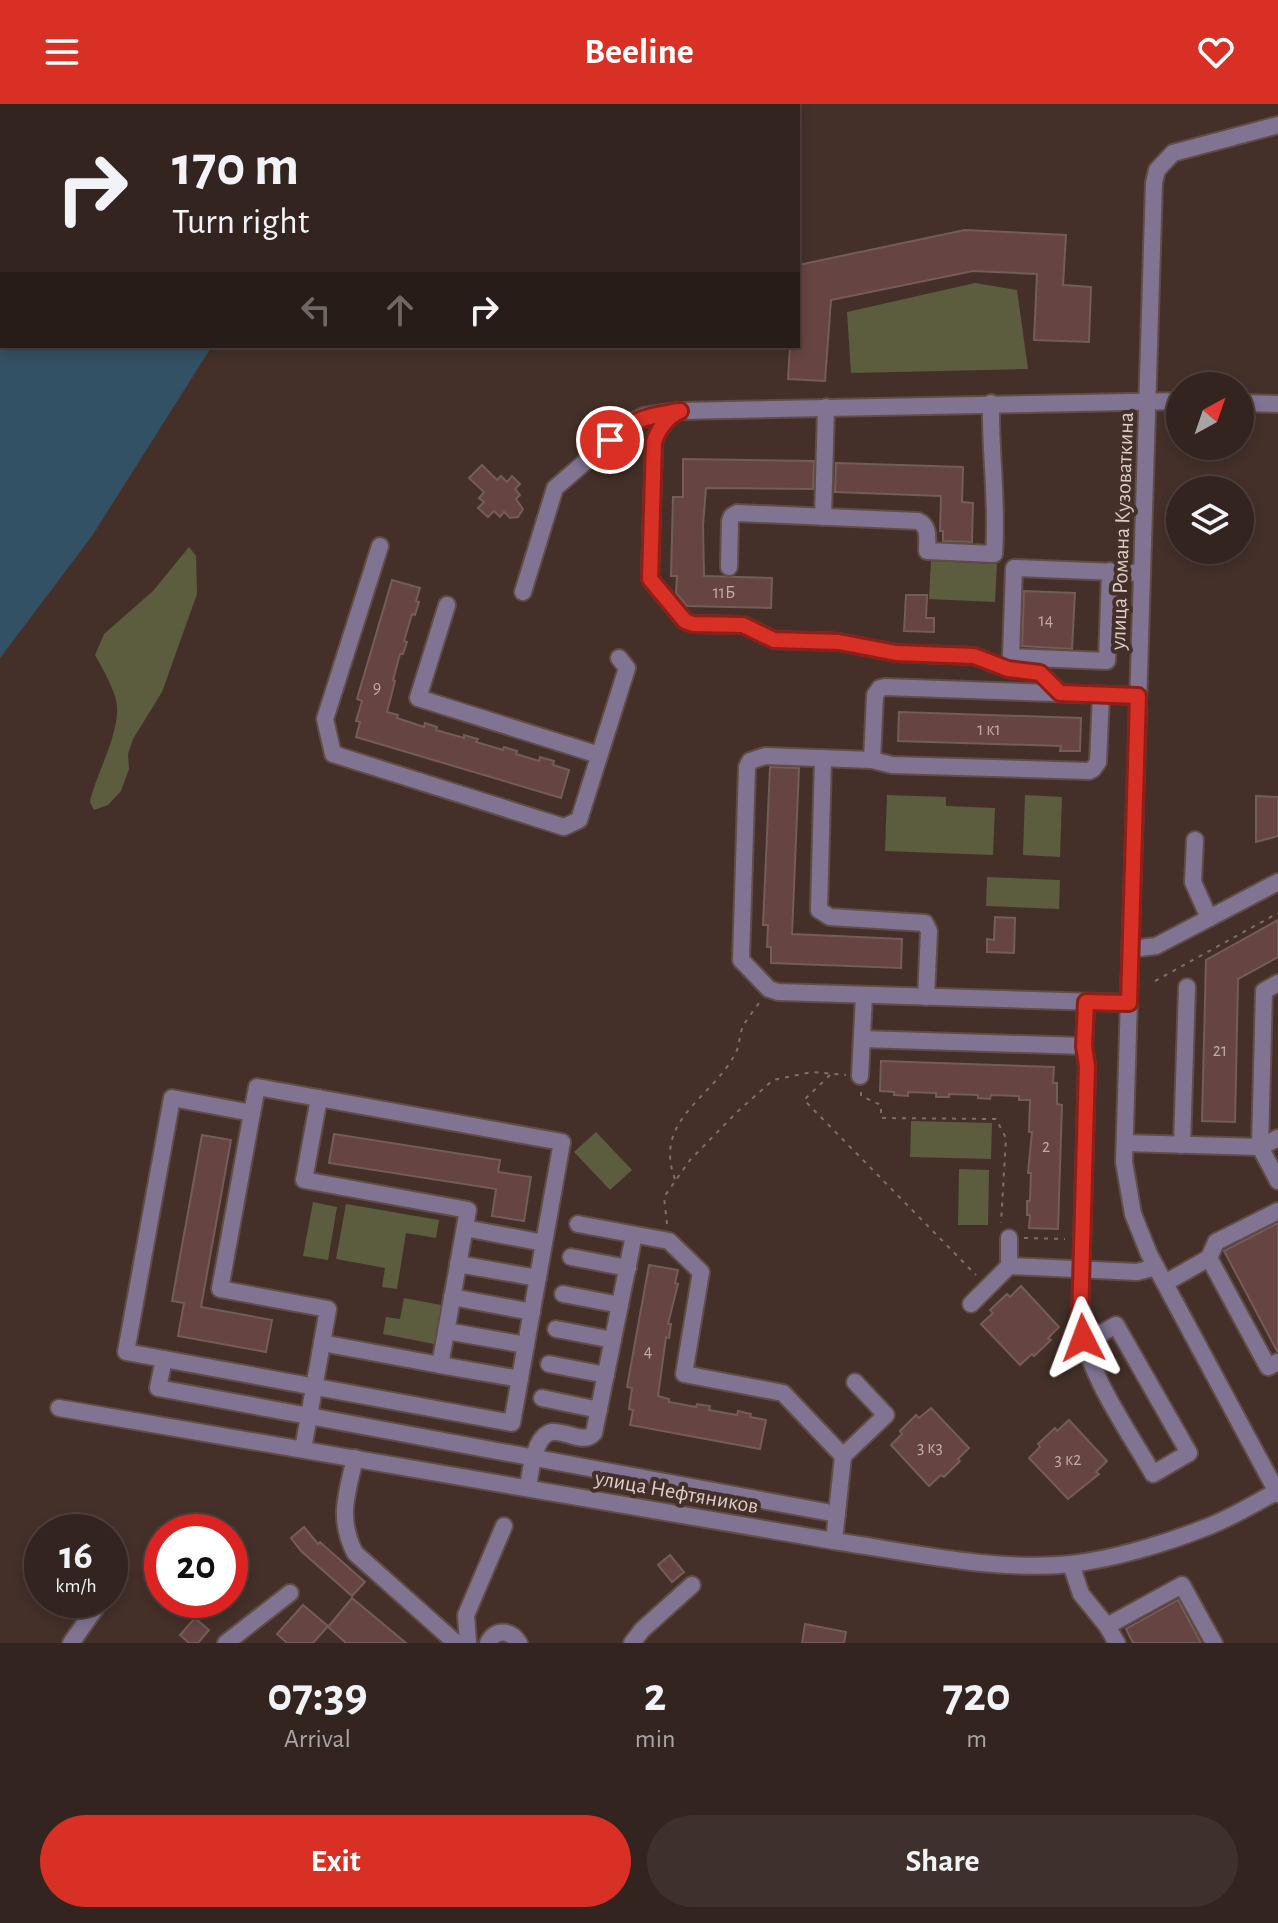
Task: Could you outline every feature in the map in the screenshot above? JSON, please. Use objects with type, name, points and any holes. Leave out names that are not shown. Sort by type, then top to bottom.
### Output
[{"type":"street","name":"улица Романа Кузоваткина","points":[[1278,125],[1182,148],[1164,160],[1157,170],[1154,183],[1125,1143],[1125,1178],[1139,1232],[1278,1492]]},
{"type":"street","points":[[523,592],[555,488],[629,424],[644,416],[680,411],[1166,401]]},
{"type":"street","points":[[729,567],[732,516],[737,513],[918,521],[924,523],[927,529],[927,551],[994,554],[997,516],[991,403]]},
{"type":"street","points":[[1254,403],[1278,404]]},
{"type":"street","points":[[823,517],[826,407]]},
{"type":"street","points":[[680,411],[673,414],[657,433],[654,442],[650,579],[685,621],[693,624],[743,625],[774,640],[839,642],[896,653],[974,656],[1008,669],[1040,673],[1060,693]]},
{"type":"street","points":[[380,546],[325,719],[333,754],[564,827],[579,820],[627,668],[619,658]]},
{"type":"street","points":[[1110,571],[1107,661],[1011,657],[1014,568],[1110,571],[1142,573]]},
{"type":"street","points":[[447,605],[418,698],[599,755]]},
{"type":"street","points":[[872,760],[875,695],[880,688],[1138,696]]},
{"type":"street","points":[[1101,695],[1098,762],[1089,771],[892,765],[872,760],[765,756],[750,761],[747,767],[741,960],[769,989],[778,992],[1129,1003]]},
{"type":"street","points":[[823,758],[819,910],[830,917],[925,923],[929,931],[926,997]]},
{"type":"street","points":[[1195,840],[1193,882],[1209,918]]},
{"type":"street","points":[[1131,949],[1156,946],[1278,882]]},
{"type":"street","points":[[1278,983],[1264,991],[1260,1147],[1278,1181]]},
{"type":"street","points":[[1182,1145],[1187,987]]},
{"type":"street","points":[[860,1076],[864,995]]},
{"type":"street","points":[[1084,1343],[1116,1325],[1189,1453],[1153,1474],[1090,1365],[1084,1343],[1080,1320],[1086,1002]]},
{"type":"street","points":[[862,1039],[1084,1046]]},
{"type":"street","points":[[252,1113],[172,1098],[126,1352],[314,1387],[512,1423],[562,1142],[257,1087],[220,1289],[328,1309],[314,1387],[309,1416],[303,1449]]},
{"type":"street","points":[[319,1098],[304,1180],[468,1210],[440,1365]]},
{"type":"street","points":[[1125,1143],[1260,1147],[1278,1138]]},
{"type":"street","points":[[1165,1283],[1209,1258],[1216,1242],[1278,1211]]},
{"type":"street","points":[[578,1224],[669,1241],[701,1272],[684,1374],[783,1393],[843,1456]]},
{"type":"street","points":[[465,1228],[544,1243]]},
{"type":"street","points":[[528,1488],[533,1457],[541,1439],[547,1434],[553,1432],[590,1437],[594,1433],[634,1235]]},
{"type":"street","points":[[971,1304],[1009,1266],[1009,1238]]},
{"type":"street","points":[[571,1257],[628,1268]]},
{"type":"street","points":[[1209,1258],[1268,1367],[1278,1362]]},
{"type":"street","points":[[458,1264],[538,1278]]},
{"type":"street","points":[[1009,1266],[1137,1272],[1156,1267]]},
{"type":"street","points":[[563,1294],[620,1305]]},
{"type":"street","points":[[452,1297],[532,1312]]},
{"type":"street","points":[[556,1329],[613,1340]]},
{"type":"street","points":[[446,1331],[526,1345]]},
{"type":"street","points":[[322,1343],[520,1379]]},
{"type":"street","points":[[164,1359],[158,1388],[837,1514]]},
{"type":"street","points":[[549,1364],[606,1375]]},
{"type":"street","points":[[834,1541],[843,1456],[886,1415],[855,1382]]},
{"type":"street","points":[[542,1398],[599,1410]]},
{"type":"street","name":"улица Нефтяников","points":[[59,1408],[834,1541],[957,1559],[1017,1564],[1071,1564],[1133,1550],[1208,1527],[1278,1492]]},
{"type":"street","points":[[355,1458],[343,1512],[345,1533],[355,1553],[456,1643]]},
{"type":"street","points":[[468,1643],[466,1615],[504,1526]]},
{"type":"street","points":[[1071,1564],[1081,1594],[1117,1643]]},
{"type":"street","points":[[632,1643],[692,1585]]},
{"type":"street","points":[[1107,1626],[1182,1585],[1214,1643]]},
{"type":"street","points":[[226,1643],[290,1593]]},
{"type":"street","points":[[71,1643],[89,1618]]},
{"type":"street","points":[[488,1643],[490,1638],[501,1632],[509,1633],[519,1643]]},
{"type":"path","points":[[1155,981],[1278,913]]},
{"type":"path","points":[[676,1180],[670,1166],[671,1136],[734,1057],[742,1028],[769,989]]},
{"type":"path","points":[[669,1241],[664,1197],[690,1160],[773,1080],[812,1072],[831,1074],[804,1100],[988,1288]]},
{"type":"path","points":[[861,1096],[881,1105],[881,1118],[996,1119],[1006,1138],[1001,1222],[1009,1238],[1082,1240]]},
{"type":"green space","points":[[975,283],[1017,290],[1028,369],[851,373],[847,312]]},
{"type":"green space","points":[[189,547],[196,556],[197,594],[162,692],[133,739],[128,754],[129,769],[121,791],[108,805],[94,810],[90,802],[116,724],[117,711],[112,689],[95,655],[104,634],[153,591]]},
{"type":"green space","points":[[931,561],[997,564],[995,602],[929,599]]},
{"type":"green space","points":[[887,795],[946,797],[946,806],[995,808],[993,855],[885,851]]},
{"type":"green space","points":[[1025,795],[1062,797],[1060,857],[1023,855]]},
{"type":"green space","points":[[987,877],[1060,880],[1059,909],[986,906]]},
{"type":"green space","points":[[911,1121],[992,1123],[991,1159],[910,1157]]},
{"type":"green space","points":[[596,1132],[632,1170],[610,1190],[574,1152]]},
{"type":"green space","points":[[959,1169],[989,1170],[988,1225],[958,1225]]},
{"type":"green space","points":[[313,1202],[337,1207],[328,1260],[303,1256]]},
{"type":"green space","points":[[346,1204],[439,1220],[436,1238],[406,1233],[397,1289],[382,1287],[385,1268],[336,1259]]},
{"type":"green space","points":[[404,1298],[446,1306],[439,1345],[383,1334],[386,1317],[400,1319]]},
{"type":"water","points":[[0,348],[211,348],[92,536],[0,658]]},
{"type":"building","points":[[965,230],[1066,235],[1063,285],[1091,287],[1089,342],[1034,340],[1037,274],[973,271],[831,300],[825,381],[788,379],[790,348],[800,348],[800,265]]},
{"type":"building","points":[[683,459],[814,461],[813,489],[706,488],[704,576],[772,578],[771,608],[687,606],[676,593],[677,576],[671,576],[673,497],[683,497]]},
{"type":"building","points":[[836,463],[963,467],[962,502],[973,503],[972,542],[943,541],[943,531],[940,531],[941,496],[835,492]]},
{"type":"building","points":[[482,465],[497,480],[501,476],[507,482],[512,476],[520,484],[515,489],[520,495],[516,499],[523,509],[518,517],[510,518],[504,512],[500,517],[494,511],[488,517],[478,508],[484,502],[479,498],[484,492],[469,478]]},
{"type":"building","points":[[392,580],[420,588],[416,601],[419,602],[415,615],[412,614],[403,654],[400,654],[387,712],[424,727],[425,723],[437,727],[436,730],[478,739],[476,742],[503,750],[504,747],[539,761],[540,757],[554,761],[553,765],[569,770],[561,798],[356,737],[360,722],[356,721],[362,701],[357,699]]},
{"type":"building","points":[[1024,591],[1075,593],[1072,649],[1022,646]]},
{"type":"building","points":[[906,595],[927,595],[926,618],[934,618],[934,632],[904,631]]},
{"type":"building","points":[[899,712],[1081,718],[1080,751],[1060,751],[1061,746],[898,741]]},
{"type":"building","points":[[770,767],[799,768],[792,934],[902,939],[901,968],[771,963],[771,947],[767,947],[768,925],[763,925]]},
{"type":"building","points":[[1256,796],[1278,797],[1278,836],[1256,842]]},
{"type":"building","points":[[995,917],[1015,918],[1014,953],[987,952],[987,939],[994,940]]},
{"type":"building","points":[[1278,920],[1278,957],[1238,979],[1235,1122],[1202,1121],[1206,960]]},
{"type":"building","points":[[881,1061],[1054,1067],[1057,1104],[1062,1105],[1058,1229],[1029,1228],[1030,1100],[1019,1100],[1019,1096],[991,1095],[990,1099],[978,1098],[978,1095],[936,1097],[936,1093],[894,1095],[894,1092],[880,1091]]},
{"type":"building","points":[[334,1134],[500,1160],[498,1172],[531,1177],[524,1221],[492,1216],[496,1189],[329,1163]]},
{"type":"building","points":[[202,1135],[231,1140],[201,1307],[272,1320],[266,1352],[178,1336],[184,1303],[172,1301]]},
{"type":"building","points":[[1278,1223],[1278,1351],[1277,1351],[1224,1251]]},
{"type":"building","points":[[649,1265],[678,1270],[658,1396],[669,1399],[669,1402],[710,1406],[709,1410],[737,1415],[738,1411],[766,1420],[760,1449],[630,1425],[632,1388],[627,1387]]},
{"type":"building","points":[[1021,1286],[1059,1327],[1048,1338],[1051,1340],[1020,1365],[981,1324],[993,1313],[990,1310]]},
{"type":"building","points":[[931,1408],[969,1448],[944,1477],[941,1475],[929,1486],[891,1445],[916,1415],[919,1418]]},
{"type":"building","points":[[1069,1420],[1107,1461],[1096,1472],[1099,1474],[1068,1499],[1029,1458],[1040,1447],[1038,1444]]},
{"type":"building","points":[[304,1527],[318,1544],[320,1542],[365,1582],[352,1596],[301,1551],[291,1538]]},
{"type":"building","points":[[670,1555],[684,1572],[672,1582],[658,1565]]},
{"type":"building","points":[[352,1598],[406,1643],[346,1643],[328,1627]]},
{"type":"building","points":[[1178,1600],[1201,1643],[1133,1643],[1126,1629]]},
{"type":"building","points":[[303,1605],[328,1626],[313,1643],[287,1643],[277,1634]]},
{"type":"building","points":[[195,1618],[209,1630],[198,1643],[189,1643],[180,1635]]},
{"type":"building","points":[[805,1624],[846,1632],[844,1643],[802,1643]]},
{"type":"route","points":[[610,440],[644,416],[680,411],[673,414],[657,433],[654,442],[650,579],[685,621],[693,624],[743,625],[774,640],[839,642],[896,653],[974,656],[1008,669],[1040,673],[1060,693],[1138,696],[1129,1003],[1086,1002],[1080,1320],[1083,1338]]}]
